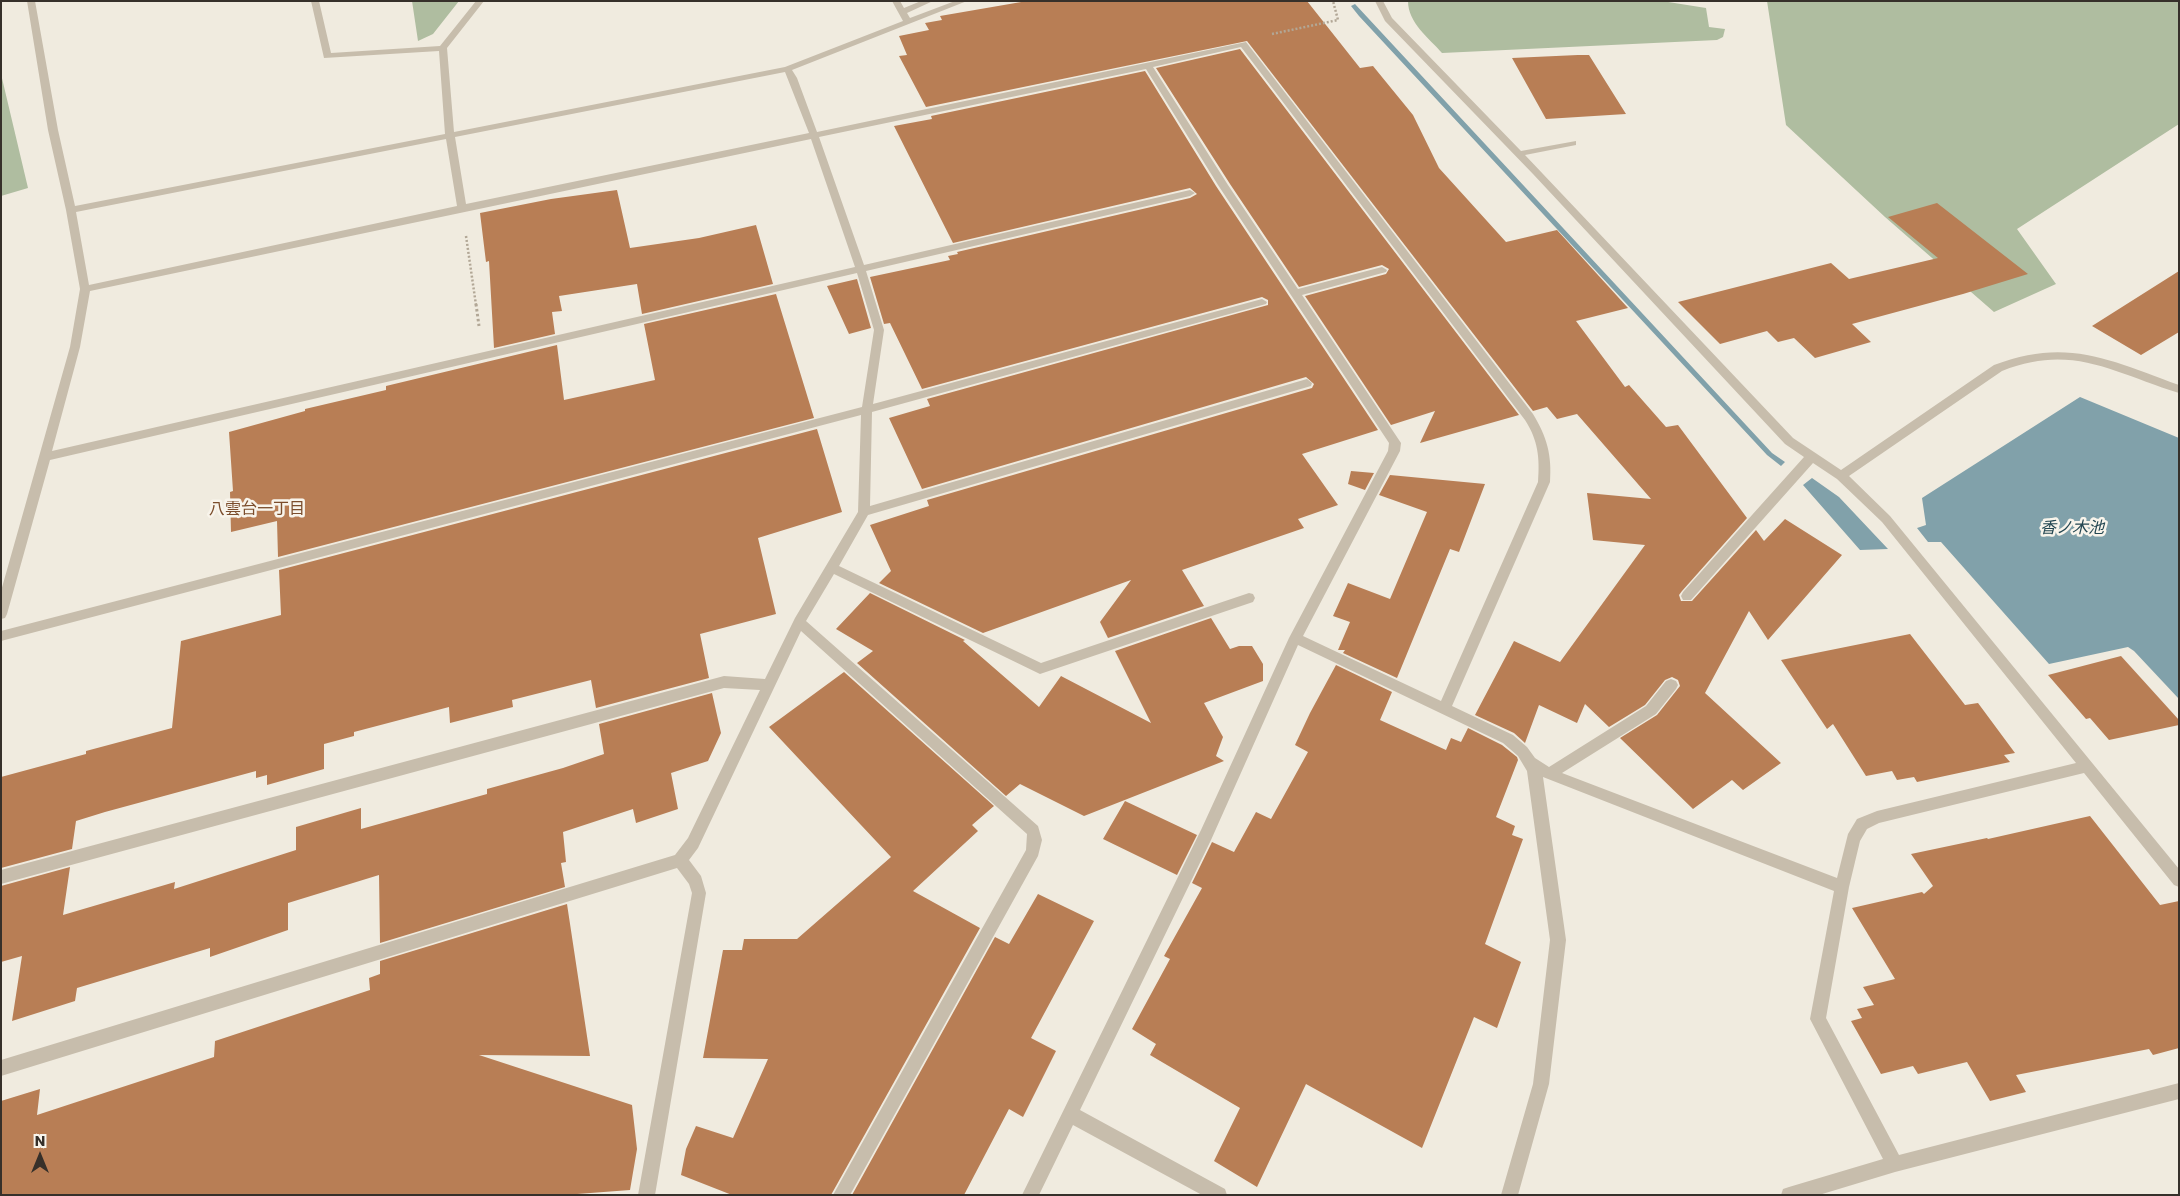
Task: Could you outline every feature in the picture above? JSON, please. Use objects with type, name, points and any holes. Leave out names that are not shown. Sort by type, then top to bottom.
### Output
[{"type":"street","points":[[1,614],[74,347],[85,289],[72,210],[53,130],[31,1]]},
{"type":"street","points":[[315,1],[327,56],[443,48]]},
{"type":"street","points":[[462,208],[450,135],[443,48],[480,1]]},
{"type":"street","points":[[896,1],[908,22]]},
{"type":"street","points":[[902,12],[929,1]]},
{"type":"street","points":[[72,210],[787,69],[963,1]]},
{"type":"street","points":[[1379,1],[1388,19],[1519,154],[1789,441],[1841,476],[1886,519],[2179,880]]},
{"type":"street","points":[[85,289],[462,208],[1148,66],[1243,44],[1528,417],[1545,447],[1544,482],[1444,708]]},
{"type":"street","points":[[1030,1195],[1206,835],[1295,638],[1394,451],[1394,443],[1148,66]]},
{"type":"street","points":[[1,1068],[680,860],[693,843],[799,622],[864,512],[867,410],[878,330],[860,270],[814,135],[793,78],[787,69]]},
{"type":"street","points":[[1519,154],[1572,143]]},
{"type":"street","points":[[45,457],[1190,193]]},
{"type":"street","points":[[1296,293],[1382,270]]},
{"type":"street","points":[[1,636],[867,410],[1262,302]]},
{"type":"street","points":[[1841,476],[1998,368],[2024,358],[2074,356],[2096,360],[2179,389]]},
{"type":"street","points":[[864,512],[1307,384]]},
{"type":"street","points":[[1687,596],[1812,456]]},
{"type":"street","points":[[832,568],[1040,669],[1249,598]]},
{"type":"street","points":[[799,622],[1033,831],[1035,840],[1033,851],[841,1195]]},
{"type":"street","points":[[1295,638],[1508,740],[1524,751],[1532,763],[1536,778],[1558,940],[1541,1084],[1509,1195]]},
{"type":"street","points":[[1,877],[724,682],[768,685]]},
{"type":"street","points":[[1549,774],[1651,710],[1671,685]]},
{"type":"street","points":[[1532,763],[1549,774],[1842,887]]},
{"type":"street","points":[[1895,1164],[1818,1019],[1842,887],[1853,839],[1862,824],[1877,817],[2086,767]]},
{"type":"street","points":[[646,1195],[699,893],[696,881],[680,860]]},
{"type":"street","points":[[1789,1195],[1895,1164],[2179,1091]]},
{"type":"street","points":[[1070,1114],[1220,1195]]},
{"type":"path","points":[[1243,44],[1265,35],[1338,20],[1333,1]]},
{"type":"path","points":[[466,236],[483,357]]},
{"type":"green space","points":[[412,1],[459,1],[433,34],[418,41]]},
{"type":"green space","points":[[1408,1],[1662,1],[1706,8],[1709,27],[1725,29],[1723,37],[1717,40],[1442,53],[1415,23],[1411,16]]},
{"type":"green space","points":[[1767,1],[2179,1],[2179,124],[2017,229],[2056,284],[1994,312],[1885,217],[1786,125]]},
{"type":"green space","points":[[1,74],[28,188],[1,196]]},
{"type":"water","points":[[1355,4],[1772,453],[1785,462],[1781,466],[1767,455],[1359,16],[1351,6]]},
{"type":"water","name":"香ノ木池","points":[[2080,397],[2179,438],[2179,699],[2128,647],[2049,664],[1941,542],[1928,542],[1917,528],[1926,525],[1922,498]]},
{"type":"water","points":[[1812,478],[1839,497],[1888,549],[1860,550],[1803,485]]},
{"type":"building","points":[[1027,1],[1307,1],[1360,68],[1373,66],[1413,115],[1439,168],[1506,242],[1557,230],[1628,308],[1576,321],[1625,387],[1629,385],[1666,427],[1678,425],[1747,518],[1682,591],[1679,595],[1681,601],[1692,601],[1756,530],[1764,541],[1785,519],[1842,555],[1768,640],[1749,611],[1705,693],[1781,763],[1743,790],[1732,780],[1693,809],[1620,738],[1657,715],[1680,686],[1678,680],[1672,677],[1665,680],[1645,705],[1609,727],[1585,704],[1577,723],[1539,705],[1525,743],[1514,733],[1475,715],[1514,641],[1560,662],[1645,545],[1593,540],[1587,493],[1651,499],[1577,414],[1557,419],[1547,407],[1533,411],[1247,41],[926,107],[899,56],[907,55],[899,36],[929,30],[925,23],[942,20],[940,16]]},
{"type":"building","points":[[1240,49],[1519,415],[1420,443],[1435,411],[1391,425],[1305,296],[1386,274],[1389,269],[1382,265],[1299,287],[1156,68]]},
{"type":"building","points":[[1589,55],[1626,114],[1546,119],[1512,58]]},
{"type":"building","points":[[1145,71],[1216,186],[1378,430],[1302,454],[1338,505],[1298,519],[1304,528],[1182,570],[1204,606],[1108,638],[1100,622],[1131,580],[983,633],[879,583],[891,571],[870,525],[929,506],[927,500],[1312,388],[1314,384],[1306,377],[922,489],[889,418],[930,406],[927,399],[1268,305],[1268,300],[1262,297],[922,389],[890,323],[884,324],[870,277],[950,260],[948,256],[958,254],[957,252],[1190,198],[1197,194],[1190,188],[953,243],[894,126],[932,119],[931,116]]},
{"type":"building","points":[[617,190],[630,248],[699,238],[756,225],[773,284],[642,314],[637,284],[559,296],[562,311],[552,312],[555,334],[494,348],[489,261],[486,262],[480,213],[551,199]]},
{"type":"building","points":[[1937,203],[2028,274],[1852,324],[1871,342],[1815,358],[1794,338],[1778,342],[1767,331],[1720,344],[1678,302],[1831,263],[1849,279],[1938,258],[1888,217]]},
{"type":"building","points":[[2179,271],[2179,332],[2141,355],[2092,326]]},
{"type":"building","points":[[857,279],[871,328],[849,334],[827,286]]},
{"type":"building","points":[[776,294],[814,418],[278,557],[277,521],[231,532],[230,492],[233,491],[229,432],[305,411],[305,409],[386,390],[386,386],[557,345],[564,400],[655,380],[644,324]]},
{"type":"building","points":[[817,429],[842,512],[758,538],[776,614],[700,634],[709,678],[596,708],[591,680],[512,700],[513,707],[450,723],[449,707],[354,732],[354,736],[324,744],[324,769],[267,785],[267,775],[256,778],[256,771],[105,812],[76,821],[72,849],[1,868],[1,777],[86,754],[86,751],[172,728],[181,641],[281,615],[279,570]]},
{"type":"building","points":[[1351,471],[1374,473],[1365,490],[1348,484]]},
{"type":"building","points":[[1390,475],[1485,484],[1459,552],[1450,549],[1397,678],[1343,653],[1345,650],[1338,650],[1350,622],[1333,616],[1348,583],[1390,599],[1427,512],[1379,495]]},
{"type":"building","points":[[870,593],[965,640],[963,641],[1039,707],[1061,676],[1151,723],[1115,651],[1211,618],[1230,649],[1239,646],[1252,646],[1263,664],[1263,681],[1204,703],[1223,737],[1216,756],[1224,761],[1084,816],[1020,784],[1006,796],[857,663],[873,651],[836,629]]},
{"type":"building","points":[[1910,634],[1965,705],[1978,703],[2015,753],[2004,755],[2010,762],[1917,782],[1914,777],[1897,780],[1892,771],[1866,776],[1833,724],[1827,729],[1781,660]]},
{"type":"building","points":[[2121,656],[2179,720],[2179,725],[2109,740],[2090,718],[2086,719],[2048,675]]},
{"type":"building","points":[[1336,665],[1392,692],[1380,720],[1446,750],[1451,738],[1461,742],[1468,728],[1502,745],[1517,757],[1518,760],[1496,817],[1515,826],[1512,835],[1523,839],[1485,944],[1521,962],[1497,1028],[1474,1017],[1422,1148],[1306,1084],[1257,1187],[1214,1161],[1240,1108],[1150,1055],[1156,1044],[1132,1029],[1170,959],[1164,956],[1202,888],[1192,883],[1212,842],[1234,852],[1256,812],[1271,819],[1308,752],[1295,745]]},
{"type":"building","points":[[844,672],[994,806],[972,825],[978,831],[913,891],[980,928],[831,1195],[732,1195],[681,1175],[686,1149],[696,1126],[733,1138],[768,1059],[703,1058],[723,950],[742,950],[744,939],[797,939],[891,857],[769,727]]},
{"type":"building","points":[[712,693],[721,733],[708,761],[671,773],[678,809],[636,823],[633,809],[563,832],[566,862],[561,863],[565,887],[380,943],[379,875],[288,903],[288,930],[210,957],[210,948],[77,988],[75,1001],[12,1021],[22,956],[1,962],[1,886],[70,867],[63,915],[175,882],[174,889],[296,850],[296,827],[361,808],[361,829],[487,794],[487,789],[563,768],[604,754],[599,724]]},
{"type":"building","points":[[1125,801],[1197,835],[1177,875],[1103,839]]},
{"type":"building","points":[[2090,816],[2160,905],[2179,901],[2179,1048],[2153,1055],[2149,1049],[2016,1075],[2026,1092],[1990,1101],[1967,1062],[1918,1074],[1913,1066],[1881,1074],[1851,1021],[1862,1018],[1857,1009],[1874,1005],[1863,987],[1895,979],[1852,908],[1922,892],[1924,894],[1933,886],[1911,854]]},
{"type":"building","points":[[1038,894],[1094,921],[1031,1038],[1056,1051],[1023,1117],[1009,1109],[964,1195],[852,1195],[995,937],[1009,944]]},
{"type":"building","points":[[567,904],[590,1056],[479,1055],[632,1105],[637,1149],[630,1190],[564,1195],[1,1195],[1,1101],[40,1089],[37,1115],[214,1057],[215,1041],[370,990],[369,978],[380,974],[380,961]]},
{"type":"district","name":"八雲台一丁目","points":[[257,510]]}]
